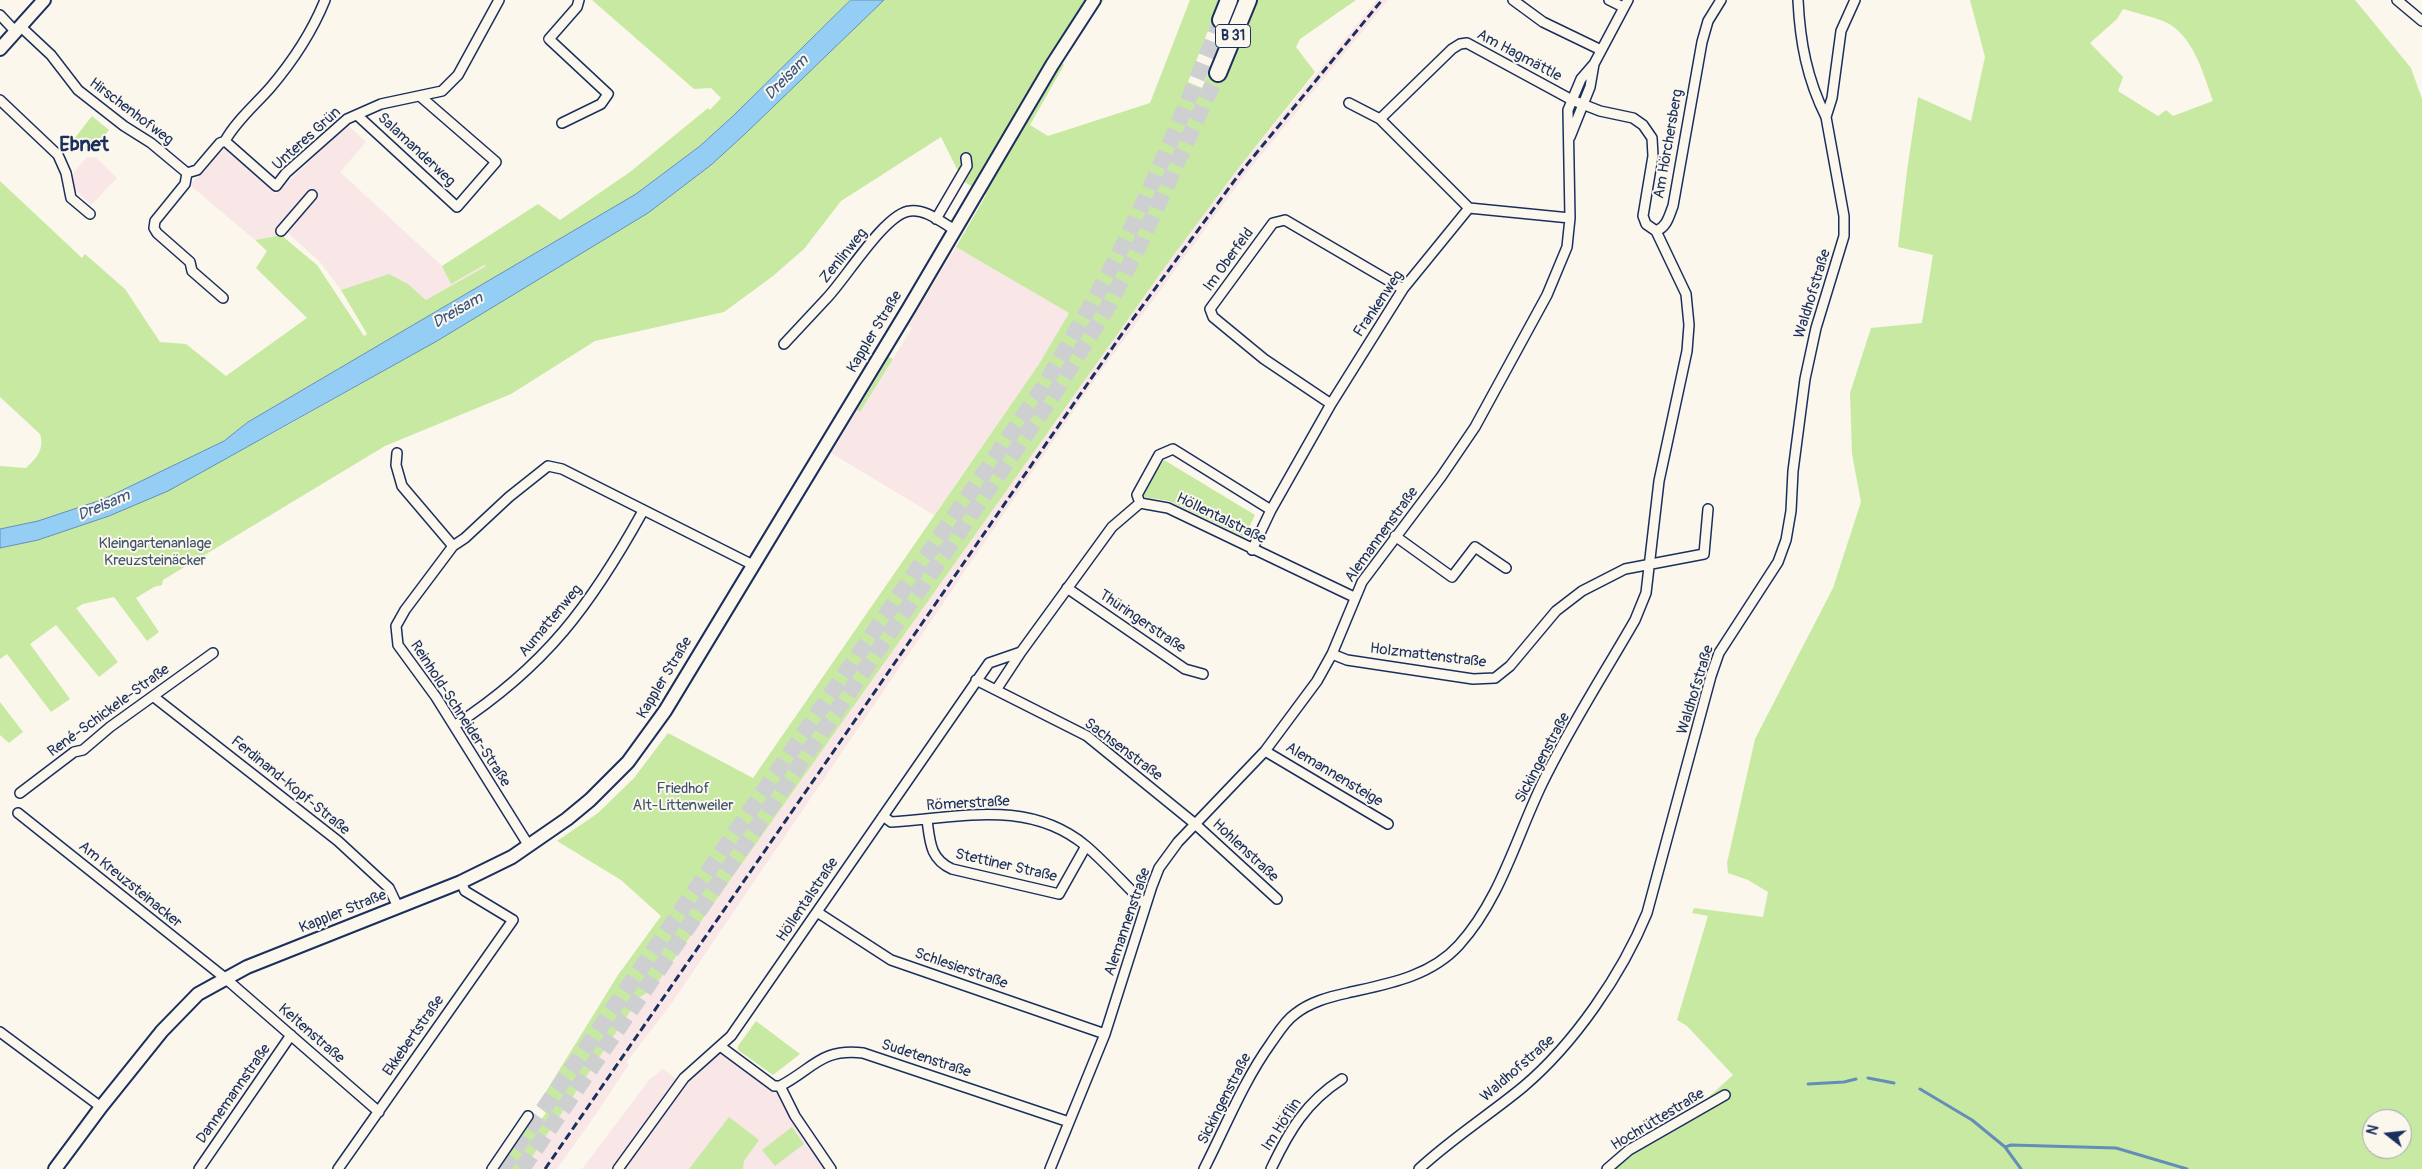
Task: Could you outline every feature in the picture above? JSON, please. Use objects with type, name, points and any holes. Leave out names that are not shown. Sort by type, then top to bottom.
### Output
[{"type":"highway","name":"B 31","points":[[1221,20],[1229,0]]},
{"type":"highway","name":"B 31","points":[[1218,72],[1248,0]]},
{"type":"street","points":[[0,49],[44,0]]},
{"type":"street","points":[[223,298],[192,271],[190,262],[157,234],[154,228],[155,221],[185,184],[187,173],[197,170],[220,143],[225,141],[230,131],[271,86],[301,47],[325,0]]},
{"type":"street","name":"Unteres Grün","points":[[225,141],[276,186],[339,125],[381,104],[442,91],[458,75],[499,0]]},
{"type":"street","points":[[562,123],[601,104],[608,94],[549,39],[577,7],[579,0]]},
{"type":"street","name":"Kappler Straße","points":[[48,1169],[58,1165],[101,1107],[179,1011],[198,994],[225,978],[497,866],[529,846],[590,800],[645,741],[665,711],[955,230],[1052,65],[1094,0]]},
{"type":"street","points":[[1513,0],[1543,22],[1600,50]]},
{"type":"street","name":"Alemannenstraße","points":[[1570,137],[1590,87],[1594,64],[1625,4],[1609,0]]},
{"type":"street","name":"Am Hörchersberg","points":[[1583,104],[1600,111],[1633,118],[1642,125],[1652,138],[1653,156],[1643,216],[1646,224],[1656,231],[1662,229],[1668,221],[1673,206],[1702,42],[1708,21],[1721,0]]},
{"type":"street","points":[[1798,0],[1804,57],[1819,103],[1826,117]]},
{"type":"street","points":[[1826,117],[1832,98],[1840,31],[1855,0]]},
{"type":"street","points":[[2397,0],[2422,20]]},
{"type":"street","name":"Hirschenhofweg","points":[[0,15],[51,55],[78,90],[124,126],[151,143],[187,173]]},
{"type":"street","name":"Am Hagmättle","points":[[1380,119],[1460,44],[1473,45],[1572,100],[1583,104]]},
{"type":"street","name":"Alemannenstraße","points":[[1050,1169],[1105,1034],[1159,868],[1194,823],[1265,751],[1317,681],[1332,654],[1354,598],[1368,572],[1441,477],[1475,427],[1559,269],[1567,247],[1570,218],[1570,137],[1566,124],[1568,110],[1581,79],[1594,64]]},
{"type":"street","name":"Salamanderweg","points":[[357,115],[457,207],[496,162],[421,97]]},
{"type":"street","points":[[0,100],[58,155],[66,173],[71,198],[90,214]]},
{"type":"street","points":[[1349,103],[1380,119],[1469,208],[1570,218]]},
{"type":"street","name":"Waldhofstraße","points":[[1419,1169],[1523,1086],[1570,1041],[1636,940],[1648,913],[1711,676],[1720,652],[1778,562],[1786,540],[1805,379],[1816,328],[1844,236],[1844,216],[1826,117]]},
{"type":"street","points":[[936,219],[967,166],[966,158]]},
{"type":"street","points":[[281,231],[312,195]]},
{"type":"street","name":"Frankenweg","points":[[1252,550],[1271,510],[1331,404],[1403,289],[1469,208]]},
{"type":"street","name":"Zenlinweg","points":[[784,344],[826,299],[892,220],[902,213],[910,210],[924,212],[955,230]]},
{"type":"street","name":"Im Oberfeld","points":[[1331,404],[1264,359],[1213,317],[1210,309],[1273,223],[1285,220],[1403,289]]},
{"type":"street","name":"Sickingenstraße","points":[[1204,1169],[1222,1135],[1242,1088],[1269,1046],[1294,1014],[1321,999],[1402,980],[1434,966],[1458,946],[1477,922],[1499,881],[1542,784],[1634,620],[1646,593],[1659,481],[1687,351],[1689,325],[1686,294],[1656,231]]},
{"type":"street","points":[[996,690],[1021,652],[1112,527],[1139,499],[1159,455],[1173,449],[1271,510]]},
{"type":"street","points":[[397,453],[396,465],[402,486],[453,546]]},
{"type":"street","name":"Reinhold-Schneider-Straße","points":[[529,846],[436,697],[398,645],[396,626],[404,610],[453,546],[548,466],[562,469],[753,565]]},
{"type":"street","name":"Höllentalstraße","points":[[1139,499],[1168,508],[1354,598]]},
{"type":"street","name":"Holzmattenstraße","points":[[1332,654],[1347,660],[1473,679],[1495,678],[1510,666],[1556,610],[1582,591],[1625,569],[1704,554],[1708,509]]},
{"type":"street","name":"Aumattenweg","points":[[454,726],[490,702],[552,646],[605,576],[643,511]]},
{"type":"street","points":[[1395,536],[1452,577],[1475,547],[1506,568]]},
{"type":"street","name":"Thüringerstraße","points":[[1067,588],[1185,669],[1203,674]]},
{"type":"street","name":"René-Schickele-Straße","points":[[20,793],[74,752],[83,750],[110,727],[154,697],[213,652]]},
{"type":"street","name":"Höllentalstraße","points":[[618,1169],[684,1078],[720,1046],[741,1023],[989,663],[1021,652]]},
{"type":"street","name":"Sachsenstraße","points":[[976,680],[1087,736],[1194,823]]},
{"type":"street","name":"Ferdinand-Kopf-Straße","points":[[154,697],[338,841],[389,888],[398,907]]},
{"type":"street","name":"Alemannensteige","points":[[1265,751],[1388,824]]},
{"type":"street","name":"Am Kreuzsteinacker","points":[[18,813],[225,978]]},
{"type":"street","name":"Römerstraße","points":[[882,816],[891,822],[998,814],[1018,815],[1051,825],[1086,846],[1146,905]]},
{"type":"street","name":"Stettiner Straße","points":[[927,820],[934,854],[942,864],[1059,894],[1086,846]]},
{"type":"street","name":"Hohlenstraße","points":[[1194,823],[1276,899]]},
{"type":"street","name":"Ekkebertstraße","points":[[338,1169],[514,920],[465,891],[461,882]]},
{"type":"street","name":"Schlesierstraße","points":[[817,912],[891,960],[1105,1034]]},
{"type":"street","name":"Keltenstraße","points":[[225,978],[378,1112]]},
{"type":"street","points":[[0,1032],[101,1107]]},
{"type":"street","name":"Dannemannstraße","points":[[199,1169],[291,1035]]},
{"type":"street","points":[[720,1046],[774,1086],[780,1086],[795,1116],[831,1169]]},
{"type":"street","name":"Sudetenstraße","points":[[780,1086],[828,1055],[839,1052],[863,1053],[1069,1122]]},
{"type":"street","name":"Im Höflin","points":[[1271,1169],[1302,1113],[1323,1091],[1342,1079]]},
{"type":"street","name":"Hochrüttestraße","points":[[1607,1169],[1629,1150],[1725,1095]]},
{"type":"street","points":[[492,1169],[528,1116]]},
{"type":"shaded area","points":[[1377,0],[1388,0],[1244,176],[1096,378],[671,1004],[626,1063],[629,1064],[557,1169],[524,1169],[640,997],[653,989],[1170,260],[1237,170]]},
{"type":"shaded area","points":[[348,125],[366,142],[340,172],[442,266],[474,247],[486,266],[426,300],[408,284],[389,275],[341,290],[320,262],[288,233],[255,240],[190,185],[225,148],[275,194]]},
{"type":"shaded area","points":[[95,157],[117,178],[91,205],[72,187],[71,176],[86,158]]},
{"type":"shaded area","points":[[956,247],[1069,313],[1039,364],[934,515],[831,453],[857,410],[860,412],[912,328],[908,326]]},
{"type":"shaded area","points":[[722,1053],[788,1100],[828,1169],[582,1169],[650,1079],[663,1069],[684,1085],[713,1056]]},
{"type":"green space","points":[[592,0],[851,0],[700,146],[636,194],[248,422],[224,441],[104,499],[38,521],[0,529],[0,466],[26,468],[39,453],[41,439],[40,434],[0,397],[0,181],[82,258],[85,254],[125,289],[160,342],[186,344],[226,376],[307,318],[256,268],[267,251],[255,240],[281,235],[317,265],[364,336],[367,334],[341,290],[389,274],[408,284],[426,300],[486,266],[484,265],[451,284],[442,266],[538,204],[560,220],[630,172],[708,108],[710,110],[721,98],[711,88],[694,89]]},
{"type":"green space","points":[[884,0],[1104,0],[1076,37],[1062,63],[1064,65],[1030,125],[1048,136],[1150,103],[1190,0],[1220,0],[1188,82],[1202,88],[1210,69],[1226,75],[1254,0],[1356,0],[1300,39],[1296,47],[1315,72],[1237,170],[1170,260],[653,989],[640,997],[524,1169],[496,1169],[525,1126],[535,1128],[546,1113],[537,1106],[618,975],[661,916],[621,880],[557,841],[598,813],[634,778],[668,733],[753,778],[1039,364],[1069,313],[956,247],[986,195],[963,181],[941,137],[841,201],[804,249],[773,276],[724,312],[595,341],[511,394],[385,446],[163,580],[162,585],[154,587],[136,598],[159,632],[147,641],[114,597],[83,604],[76,608],[118,662],[99,677],[56,625],[30,644],[70,699],[51,712],[7,654],[0,659],[0,548],[38,540],[109,516],[270,435],[437,341],[648,213],[711,165]]},
{"type":"green space","points":[[1970,0],[2355,0],[2411,68],[2422,99],[2422,1169],[1611,1169],[1634,1149],[1702,1103],[1733,1075],[1687,1026],[1677,1020],[1708,916],[1692,913],[1694,908],[1763,917],[1768,892],[1748,880],[1728,873],[1727,863],[1755,739],[1833,588],[1861,502],[1852,454],[1850,393],[1871,328],[1922,323],[1933,255],[1898,247],[1918,97],[1971,121],[1985,57]],"holes":[[[2123,9],[2148,16],[2173,27],[2189,44],[2196,55],[2213,101],[2173,116],[2166,110],[2158,116],[2118,91],[2123,77],[2090,43],[2117,19]]]},
{"type":"green space","points":[[92,116],[109,130],[90,153],[74,139]]},
{"type":"green space","points":[[889,357],[893,359],[860,412],[857,410]]},
{"type":"green space","points":[[1164,460],[1255,515],[1244,537],[1169,501],[1144,497],[1144,491]]},
{"type":"green space","points":[[0,702],[23,732],[9,743],[0,735]]},
{"type":"green space","points":[[756,1021],[800,1054],[773,1075],[738,1050],[738,1046]]},
{"type":"green space","points":[[729,1117],[759,1140],[744,1161],[743,1169],[689,1169]]},
{"type":"green space","points":[[792,1127],[804,1144],[775,1166],[762,1150]]},
{"type":"water","name":"Dreisam","points":[[851,0],[884,0],[711,165],[648,213],[437,341],[168,491],[109,516],[38,540],[0,548],[0,529],[38,521],[104,499],[224,441],[248,422],[636,194],[700,146]]},
{"type":"waterway","points":[[1868,1078],[1894,1083]]},
{"type":"waterway","points":[[1808,1084],[1844,1082],[1856,1079]]},
{"type":"waterway","points":[[1920,1089],[1972,1120],[2005,1147],[2011,1145],[2116,1148],[2187,1169]]},
{"type":"waterway","points":[[2005,1147],[2021,1169]]},
{"type":"tunnel","points":[[502,1169],[1042,389],[1098,292],[1142,207],[1221,20]]},
{"type":"tunnel","points":[[522,1169],[1056,391],[1109,305],[1141,242],[1218,73]]},
{"type":"railway","points":[[545,1169],[1124,331],[1240,173],[1382,0]]},
{"type":"district","name":"Ebnet","points":[[84,146]]},
{"type":"park label","name":"Kleingartenanlage Kreuzsteinäcker","points":[[155,552]]},
{"type":"park label","name":"Friedhof Alt-Littenweiler","points":[[683,798]]}]
